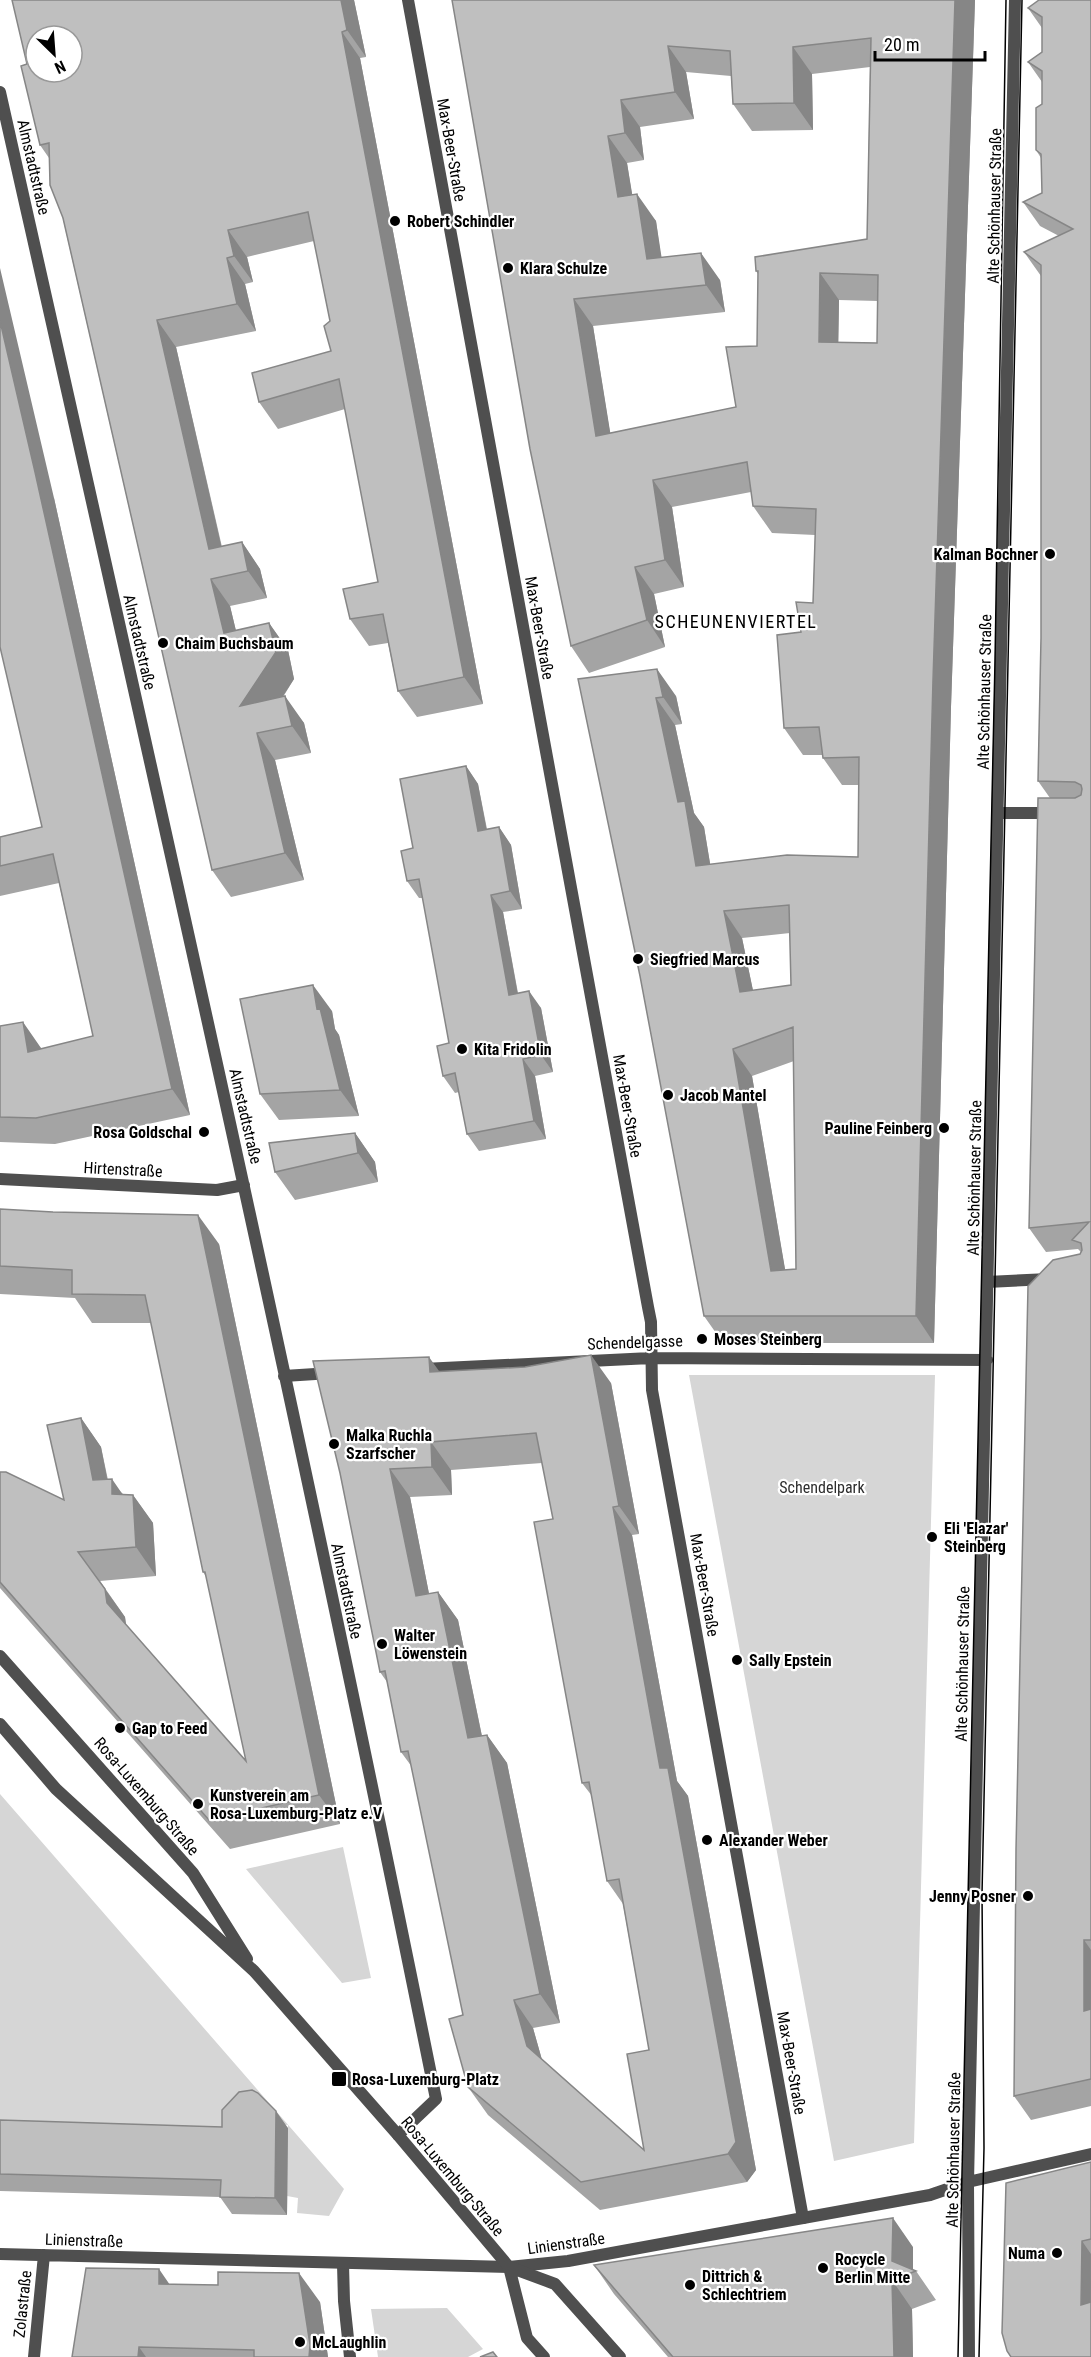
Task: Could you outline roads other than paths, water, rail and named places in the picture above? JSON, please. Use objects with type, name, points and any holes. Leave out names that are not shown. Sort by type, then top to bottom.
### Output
[{"type":"street","name":"Max-Beer-Straße","points":[[408,0],[651,1322],[652,1390],[803,2218]]},
{"type":"street","name":"Alte Schönhauser Straße","points":[[969,2357],[968,2182],[1014,0]]},
{"type":"street","name":"Almstadtstraße","points":[[0,92],[244,1185],[381,1828],[436,2099],[398,2135]]},
{"type":"street","points":[[998,813],[1069,814]]},
{"type":"street","name":"Hirtenstraße","points":[[0,1179],[217,1190],[244,1185]]},
{"type":"street","points":[[987,1282],[1035,1281],[1058,1277]]},
{"type":"street","name":"Schendelgasse","points":[[415,1369],[651,1358],[987,1360]]},
{"type":"street","points":[[284,1376],[345,1373]]},
{"type":"street","name":"Rosa-Luxemburg-Straße","points":[[0,1656],[193,1873],[254,1971]]},
{"type":"street","name":"Rosa-Luxemburg-Straße","points":[[0,1724],[56,1789],[254,1971],[398,2135],[509,2267],[528,2338],[544,2357]]},
{"type":"street","name":"Linienstraße","points":[[0,2254],[509,2267],[568,2261],[930,2195],[968,2182],[1091,2154]]},
{"type":"street","name":"Zolastraße","points":[[34,2357],[44,2255]]},
{"type":"street","points":[[344,2264],[344,2301],[350,2357]]},
{"type":"street","points":[[509,2267],[555,2283],[620,2357]]},
{"type":"tram line","points":[[958,2357],[995,661],[1006,0]]},
{"type":"tram line","points":[[979,2357],[984,2148],[982,1894],[1022,0]]},
{"type":"place","name":"Robert Schindler","points":[[395,221]]},
{"type":"place","name":"Klara Schulze","points":[[508,268]]},
{"type":"place","name":"Kalman Bochner","points":[[1050,554]]},
{"type":"place","name":"Chaim Buchsbaum","points":[[163,643]]},
{"type":"place","name":"Siegfried Marcus","points":[[638,959]]},
{"type":"place","name":"Kita Fridolin","points":[[462,1049]]},
{"type":"place","name":"Jacob Mantel","points":[[668,1095]]},
{"type":"place","name":"Pauline Feinberg","points":[[944,1128]]},
{"type":"place","name":"Rosa Goldschal","points":[[204,1132]]},
{"type":"place","name":"Moses Steinberg","points":[[702,1339]]},
{"type":"place","name":"Malka Ruchla Szarfscher","points":[[334,1444]]},
{"type":"place","name":"Eli 'Elazar' Steinberg","points":[[932,1537]]},
{"type":"place","name":"Walter Löwenstein","points":[[382,1644]]},
{"type":"place","name":"Sally Epstein","points":[[737,1660]]},
{"type":"place","name":"Gap to Feed","points":[[120,1728]]},
{"type":"place","name":"Kunstverein am Rosa-Luxemburg-Platz e.V","points":[[198,1804]]},
{"type":"place","name":"Alexander Weber","points":[[707,1840]]},
{"type":"place","name":"Jenny Posner","points":[[1028,1896]]},
{"type":"place","name":"Rosa-Luxemburg-Platz","points":[[339,2079]]},
{"type":"place","name":"Numa","points":[[1057,2253]]},
{"type":"place","name":"Rocycle Berlin Mitte","points":[[823,2268]]},
{"type":"place","name":"Dittrich & Schlechtriem","points":[[690,2285]]},
{"type":"place","name":"McLaughlin","points":[[300,2342]]},
{"type":"district","name":"SCHEUNENVIERTEL","points":[[736,622]]},
{"type":"park label","name":"Schendelpark","points":[[822,1487]]}]
